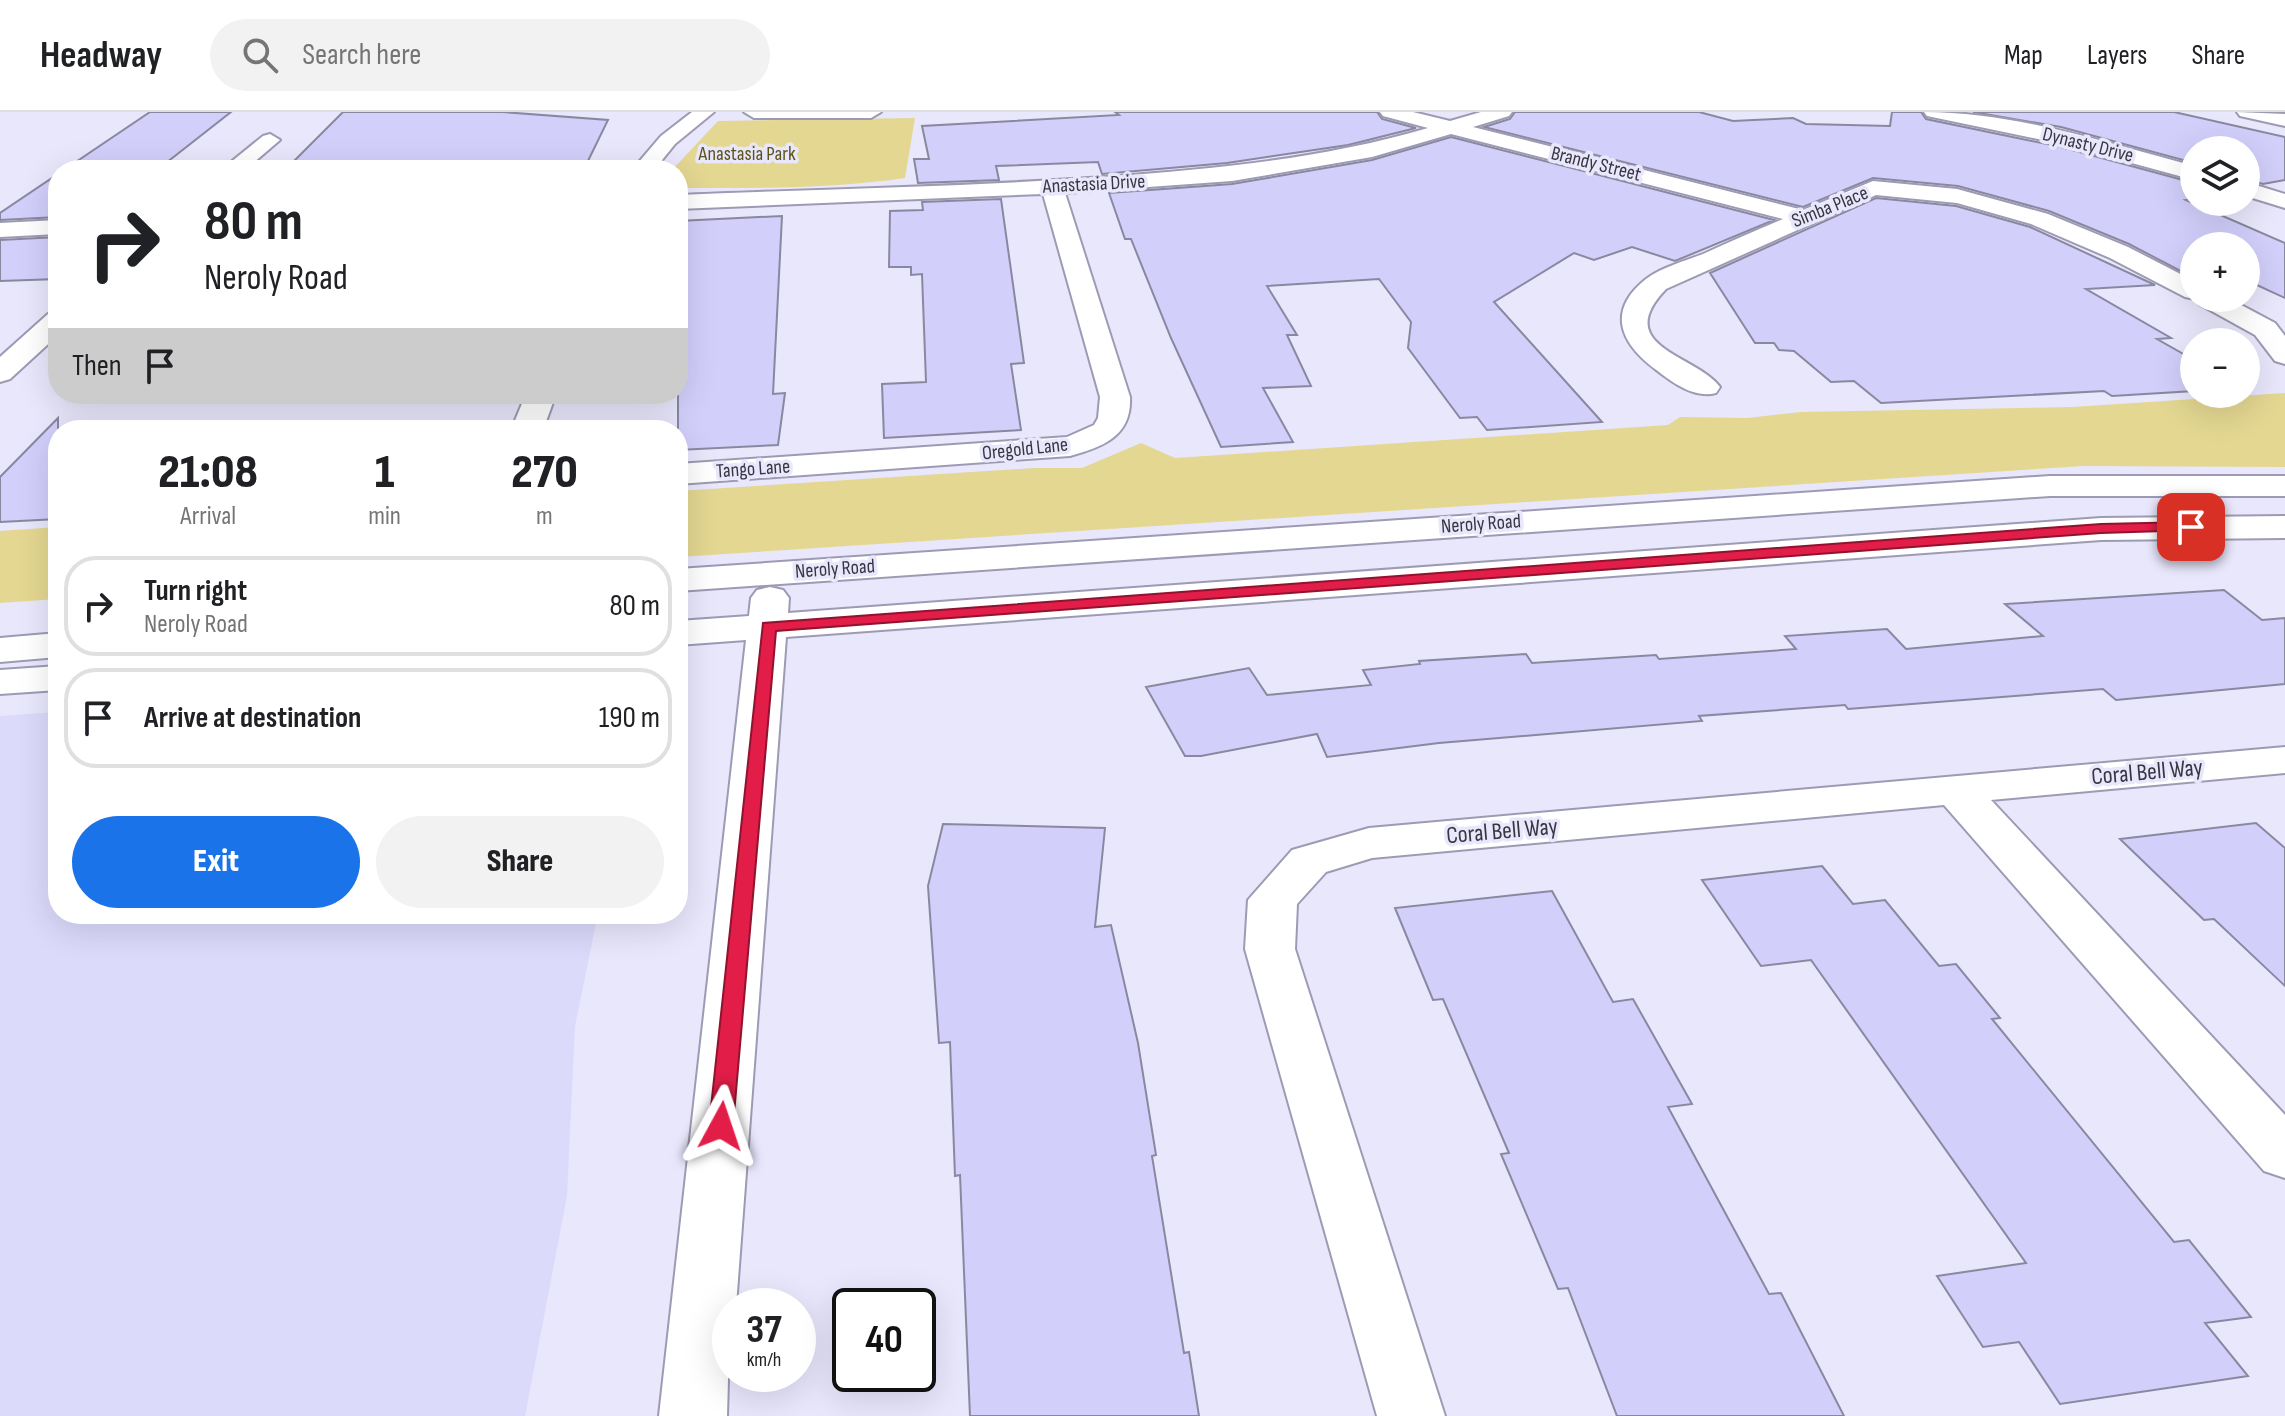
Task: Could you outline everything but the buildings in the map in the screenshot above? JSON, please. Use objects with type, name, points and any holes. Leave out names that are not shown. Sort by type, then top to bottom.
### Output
[{"type":"street","points":[[651,160],[668,140],[704,112]]},
{"type":"street","points":[[754,112],[871,112]]},
{"type":"street","name":"Brandy Street","points":[[1390,112],[1803,217]]},
{"type":"street","name":"Anastasia Drive","points":[[688,202],[1052,187],[1232,174],[1372,151],[1502,112]]},
{"type":"street","name":"Dynasty Drive","points":[[1978,112],[2080,133],[2180,159]]},
{"type":"street","points":[[2247,112],[2285,120]]},
{"type":"street","name":"Dynasty Drive","points":[[1945,113],[2064,138],[2180,169]]},
{"type":"street","points":[[245,160],[270,140]]},
{"type":"street","points":[[2260,182],[2285,190]]},
{"type":"street","name":"Oregold Lane","points":[[827,465],[1070,446],[1096,438],[1110,427],[1117,414],[1115,397],[1052,187]]},
{"type":"street","name":"Simba Place","points":[[1705,387],[1676,371],[1641,340],[1633,325],[1633,311],[1642,295],[1657,283],[1873,188],[1898,188],[1953,196],[2053,224],[2099,241],[2180,284]]},
{"type":"street","points":[[2260,193],[2285,201]]},
{"type":"street","points":[[0,230],[48,228]]},
{"type":"street","points":[[2234,312],[2265,329],[2285,355]]},
{"type":"street","points":[[0,373],[48,329]]},
{"type":"street","name":"Tango Lane","points":[[688,473],[827,465]]},
{"type":"street","name":"Neroly Road","points":[[688,579],[2050,486],[2285,486]]},
{"type":"street","points":[[688,632],[2085,530],[2285,527]]},
{"type":"street","points":[[693,1416],[771,574]]},
{"type":"street","points":[[0,625],[48,623]]},
{"type":"street","points":[[0,650],[48,646]]},
{"type":"street","points":[[0,682],[48,679]]},
{"type":"street","name":"Coral Bell Way","points":[[1411,1416],[1270,949],[1273,900],[1309,861],[1369,843],[2285,760]]},
{"type":"street","points":[[1956,790],[2285,1154]]},
{"type":"shaded area","points":[[48,713],[48,924],[596,924],[575,1026],[567,1196],[525,1416],[0,1416],[0,716]]},
{"type":"green space","name":"Anastasia Park","points":[[915,118],[905,178],[820,186],[688,188],[688,160],[681,160],[718,121]]},
{"type":"green space","points":[[2285,393],[2285,467],[2084,466],[688,556],[688,490],[1035,468],[1082,468],[1141,443],[1175,458],[1668,425],[1680,417],[1747,418],[1801,412],[2073,407],[2180,400],[2180,408],[2260,408],[2260,395]]},
{"type":"green space","points":[[48,528],[48,600],[0,603],[0,531]]},
{"type":"route","points":[[721,1126],[768,626],[2101,529],[2191,527]]}]
